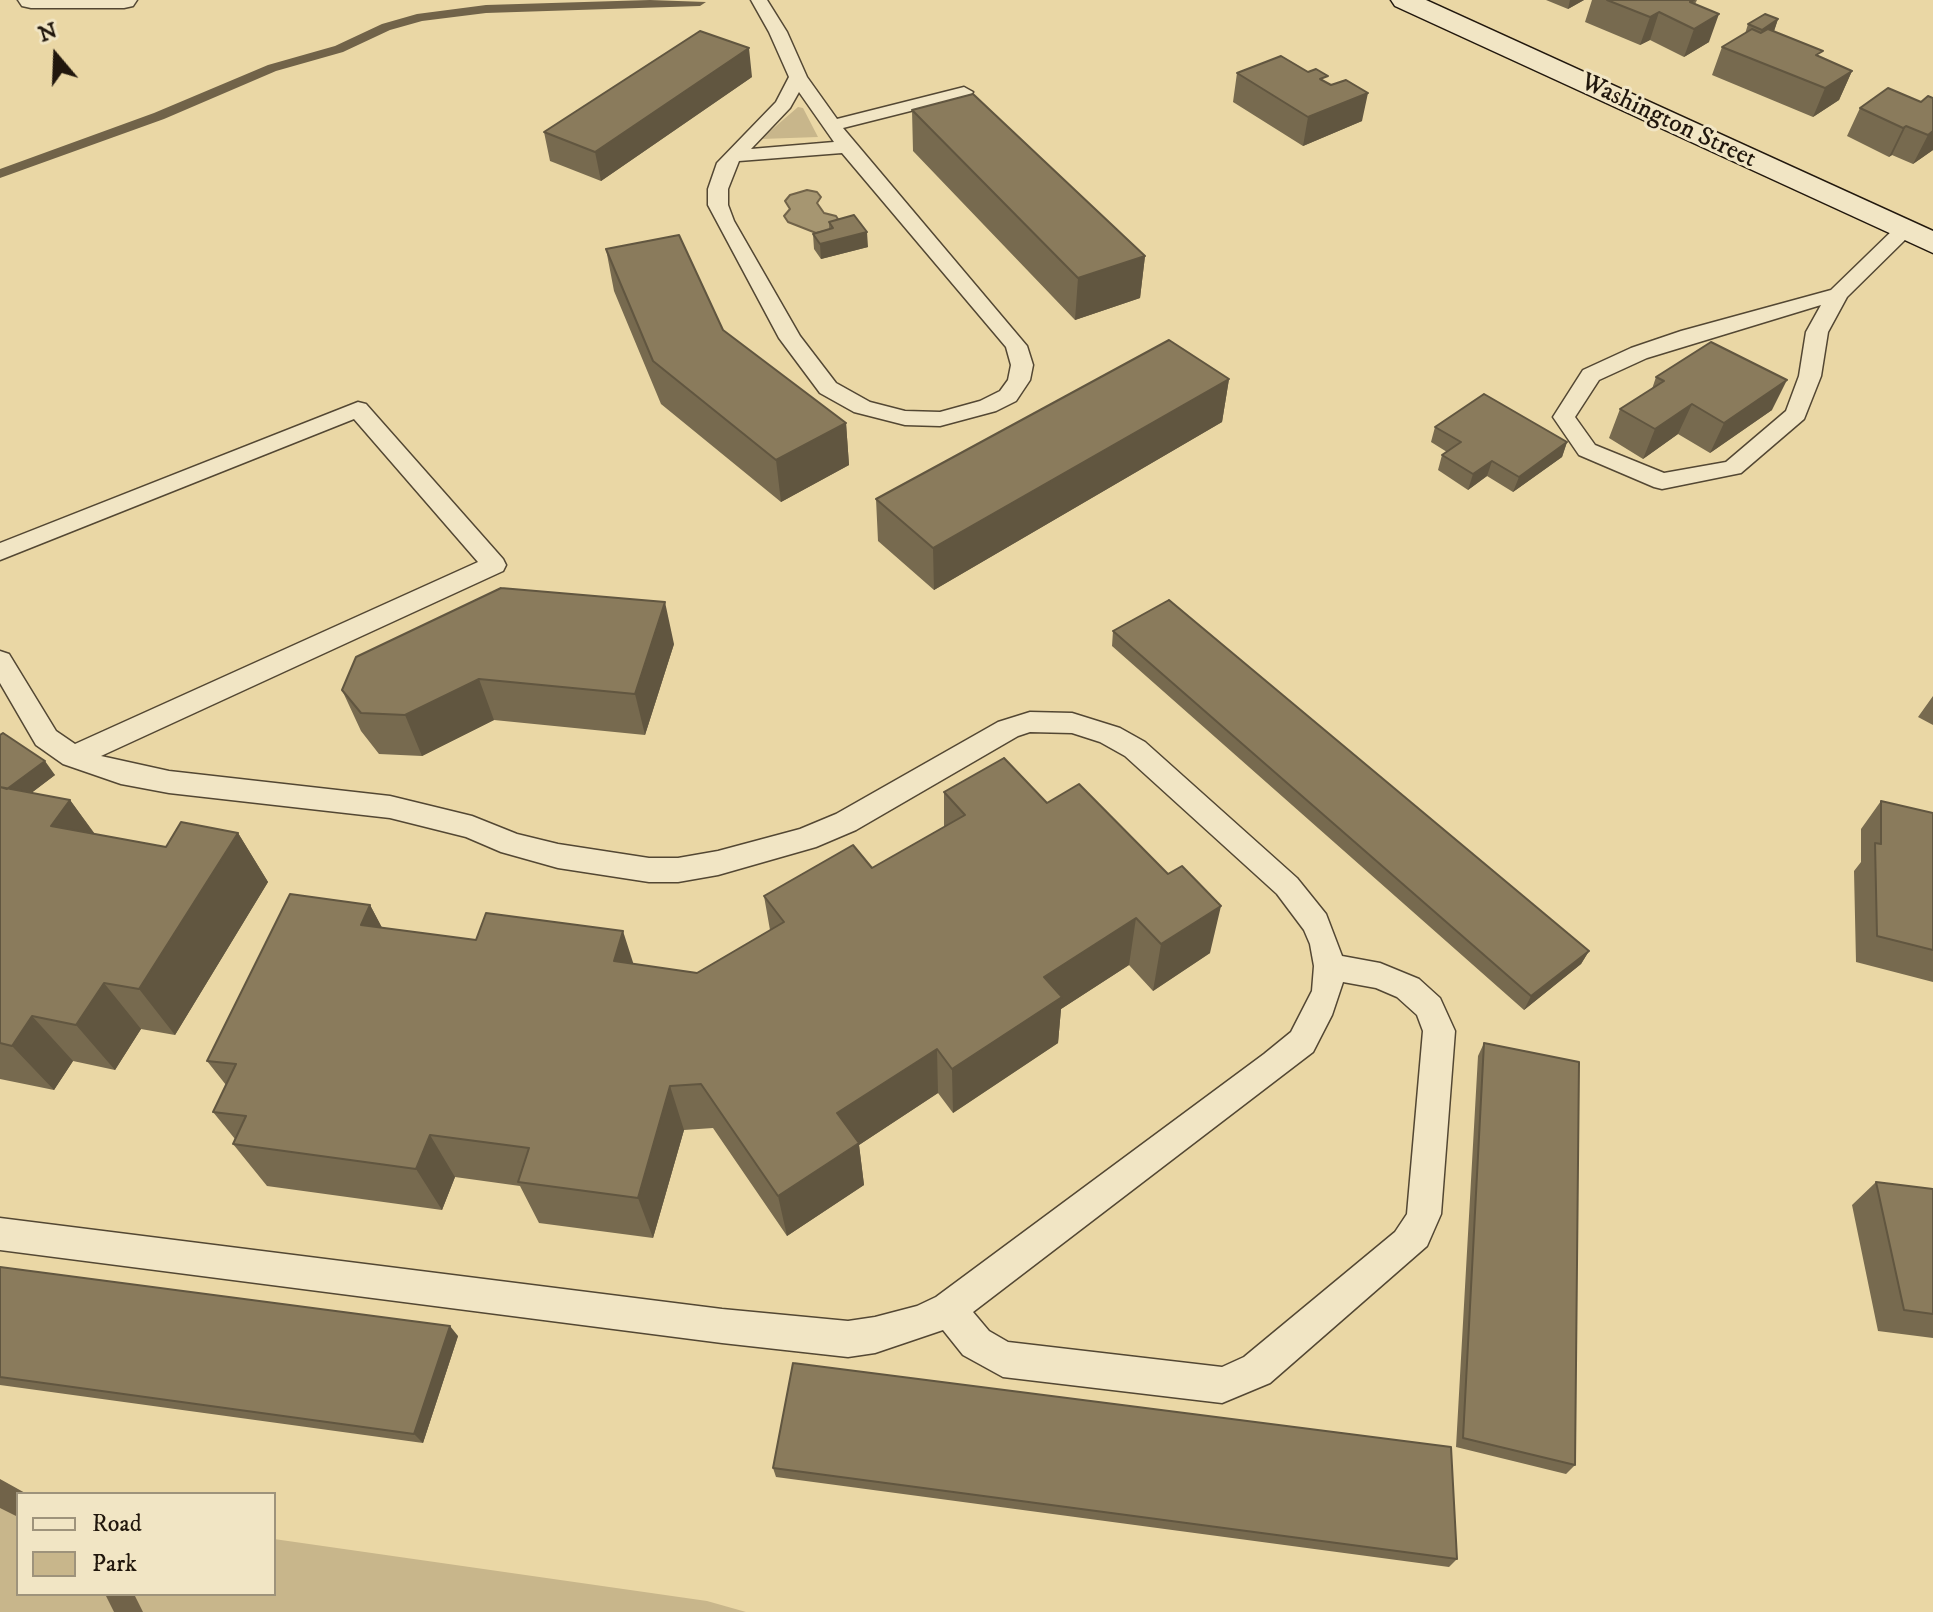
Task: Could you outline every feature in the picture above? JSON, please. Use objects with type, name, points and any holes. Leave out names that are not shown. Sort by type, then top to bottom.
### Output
[{"type":"main road","points":[[31,0],[124,0]]},
{"type":"main road","name":"Washington Street","points":[[1404,0],[1933,243]]},
{"type":"lane","points":[[759,0],[778,32],[798,77],[830,126],[1016,346],[1022,365],[1019,380],[1008,396],[958,415],[925,420],[862,407],[828,388],[790,338],[722,219],[718,189],[727,163],[784,104],[798,77]]},
{"type":"lane","points":[[830,126],[964,92]]},
{"type":"lane","points":[[733,156],[847,147]]},
{"type":"lane","points":[[1838,294],[1639,353],[1591,375],[1564,417],[1587,450],[1662,481],[1733,468],[1796,414],[1810,376],[1817,332],[1838,294],[1904,230]]},
{"type":"lane","points":[[0,552],[358,409],[494,565],[73,757]]},
{"type":"lane","points":[[0,661],[46,738],[73,757],[121,773],[169,782],[390,807],[472,827],[511,844],[558,856],[613,866],[678,870],[795,843],[833,828],[1020,724],[1038,721],[1072,723],[1110,735],[1135,749],[1287,886],[1316,923],[1325,944],[1329,966],[1327,991],[1302,1042],[948,1309],[899,1330],[848,1339],[722,1326],[0,1234]]},
{"type":"lane","points":[[948,1309],[976,1343],[1003,1359],[1222,1385],[1257,1370],[1407,1244],[1418,1230],[1424,1214],[1439,1031],[1429,1007],[1408,988],[1380,976],[1329,966]]},
{"type":"green space","points":[[798,107],[803,108],[818,137],[761,139]]},
{"type":"green space","points":[[0,1499],[16,1502],[16,1596],[276,1596],[276,1539],[707,1601],[746,1612],[0,1612]]},
{"type":"shaded area","points":[[807,190],[817,192],[821,197],[817,203],[824,213],[836,216],[843,227],[816,233],[788,222],[784,216],[790,209],[785,201],[790,195]]},
{"type":"building","points":[[1607,0],[1694,0],[1690,2],[1719,14],[1694,29],[1659,12],[1650,17]]},
{"type":"building","points":[[1765,14],[1778,19],[1762,30],[1748,24]]},
{"type":"building","points":[[1752,29],[1761,33],[1768,29],[1823,51],[1816,55],[1852,71],[1825,88],[1722,47]]},
{"type":"building","points":[[700,31],[749,48],[595,152],[544,132]]},
{"type":"building","points":[[1281,56],[1308,72],[1316,69],[1328,76],[1320,79],[1331,85],[1346,80],[1368,93],[1308,117],[1237,73]]},
{"type":"building","points":[[1888,88],[1921,102],[1928,96],[1933,98],[1933,131],[1928,135],[1906,126],[1903,128],[1860,108]]},
{"type":"building","points":[[973,94],[1145,256],[1078,278],[912,110]]},
{"type":"building","points":[[854,215],[867,232],[820,244],[813,234],[833,228],[829,222]]},
{"type":"building","points":[[679,235],[723,330],[846,423],[776,460],[653,361],[606,249]]},
{"type":"building","points":[[1169,340],[1229,379],[933,548],[876,499]]},
{"type":"building","points":[[1711,342],[1787,380],[1724,423],[1692,404],[1655,429],[1620,409],[1664,381],[1656,377]]},
{"type":"building","points":[[1484,394],[1567,442],[1519,477],[1492,461],[1473,474],[1442,455],[1461,442],[1435,427]]},
{"type":"building","points":[[501,588],[665,602],[635,694],[479,679],[405,715],[361,713],[342,690],[356,657]]},
{"type":"building","points":[[1169,600],[1589,951],[1531,996],[1113,631]]},
{"type":"building","points":[[3,733],[45,761],[7,789],[0,787],[0,735]]},
{"type":"building","points":[[1004,758],[1047,803],[1079,784],[1168,874],[1182,866],[1221,906],[1161,944],[1136,918],[1044,977],[1062,997],[952,1069],[937,1049],[837,1113],[859,1143],[778,1196],[701,1084],[670,1086],[638,1198],[518,1182],[529,1148],[430,1135],[416,1169],[233,1144],[246,1116],[213,1112],[236,1064],[207,1061],[290,894],[370,905],[361,925],[476,940],[486,913],[623,931],[614,961],[697,973],[784,922],[764,896],[853,845],[872,868],[965,815],[944,792]]},
{"type":"building","points":[[0,787],[70,800],[51,826],[166,847],[181,822],[238,833],[139,989],[104,983],[76,1025],[32,1016],[12,1046],[0,1043]]},
{"type":"building","points":[[1881,801],[1933,813],[1933,950],[1877,936],[1875,843],[1881,844]]},
{"type":"building","points":[[1484,1043],[1579,1062],[1575,1465],[1463,1438]]},
{"type":"building","points":[[1876,1182],[1933,1189],[1933,1314],[1904,1310]]},
{"type":"building","points":[[0,1267],[450,1326],[414,1434],[0,1377]]},
{"type":"building","points":[[793,1363],[1451,1447],[1457,1559],[773,1468]]},
{"type":"waterway","points":[[0,174],[159,116],[272,68],[339,49],[386,27],[421,17],[486,9],[700,2]]},
{"type":"waterway","points":[[0,1492],[16,1503]]},
{"type":"waterway","points":[[120,1596],[129,1612]]}]
